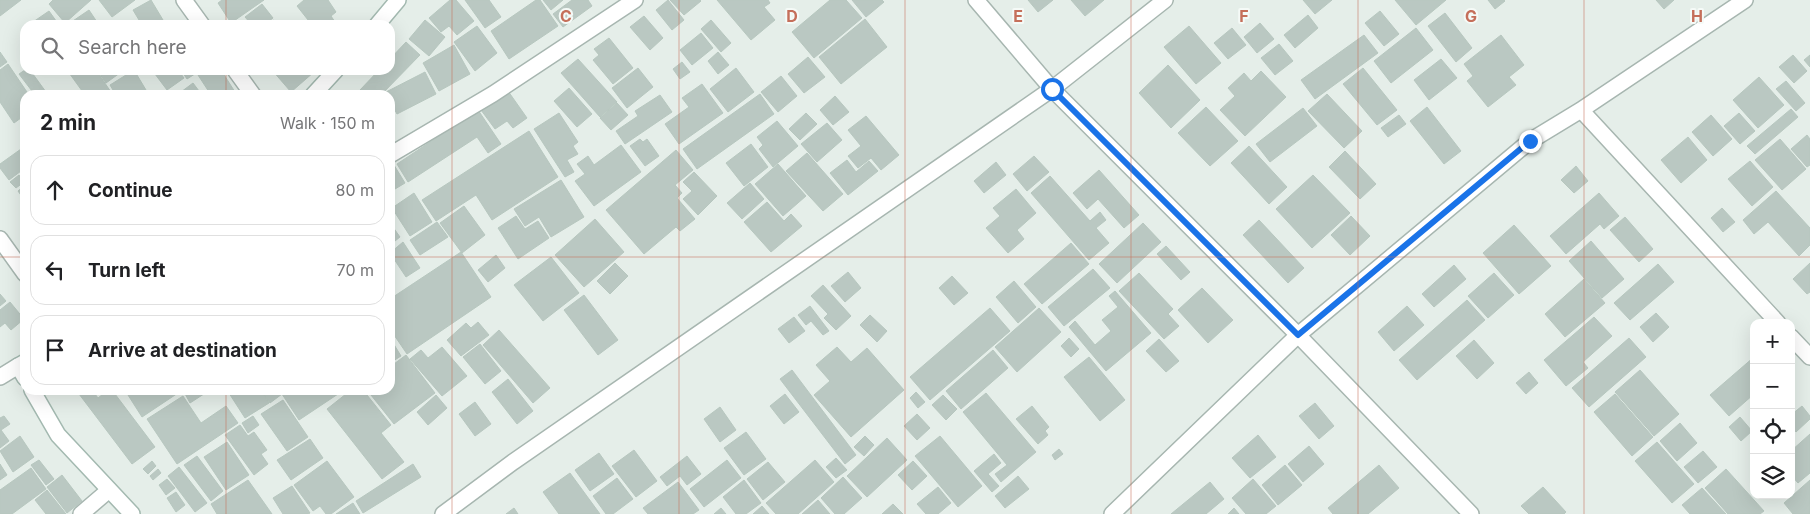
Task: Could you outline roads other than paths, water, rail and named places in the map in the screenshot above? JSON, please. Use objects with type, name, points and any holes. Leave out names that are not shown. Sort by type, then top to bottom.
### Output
[{"type":"street","points":[[184,0],[198,20]]},
{"type":"street","points":[[381,20],[398,0]]},
{"type":"street","points":[[395,152],[493,94],[635,0]]},
{"type":"street","points":[[976,0],[1052,89],[1298,335],[1471,514]]},
{"type":"street","points":[[443,514],[513,462],[1052,89],[1164,0]]},
{"type":"street","points":[[1112,514],[1298,335],[1530,141],[1581,110],[1745,0]]},
{"type":"street","points":[[238,75],[249,90]]},
{"type":"street","points":[[318,90],[331,75]]},
{"type":"street","points":[[1581,110],[1774,319]]},
{"type":"street","points":[[0,239],[20,267]]},
{"type":"street","points":[[1795,341],[1810,357]]},
{"type":"street","points":[[0,377],[20,369]]},
{"type":"street","points":[[35,395],[58,435],[132,514]]},
{"type":"street","points":[[81,514],[109,490]]}]
